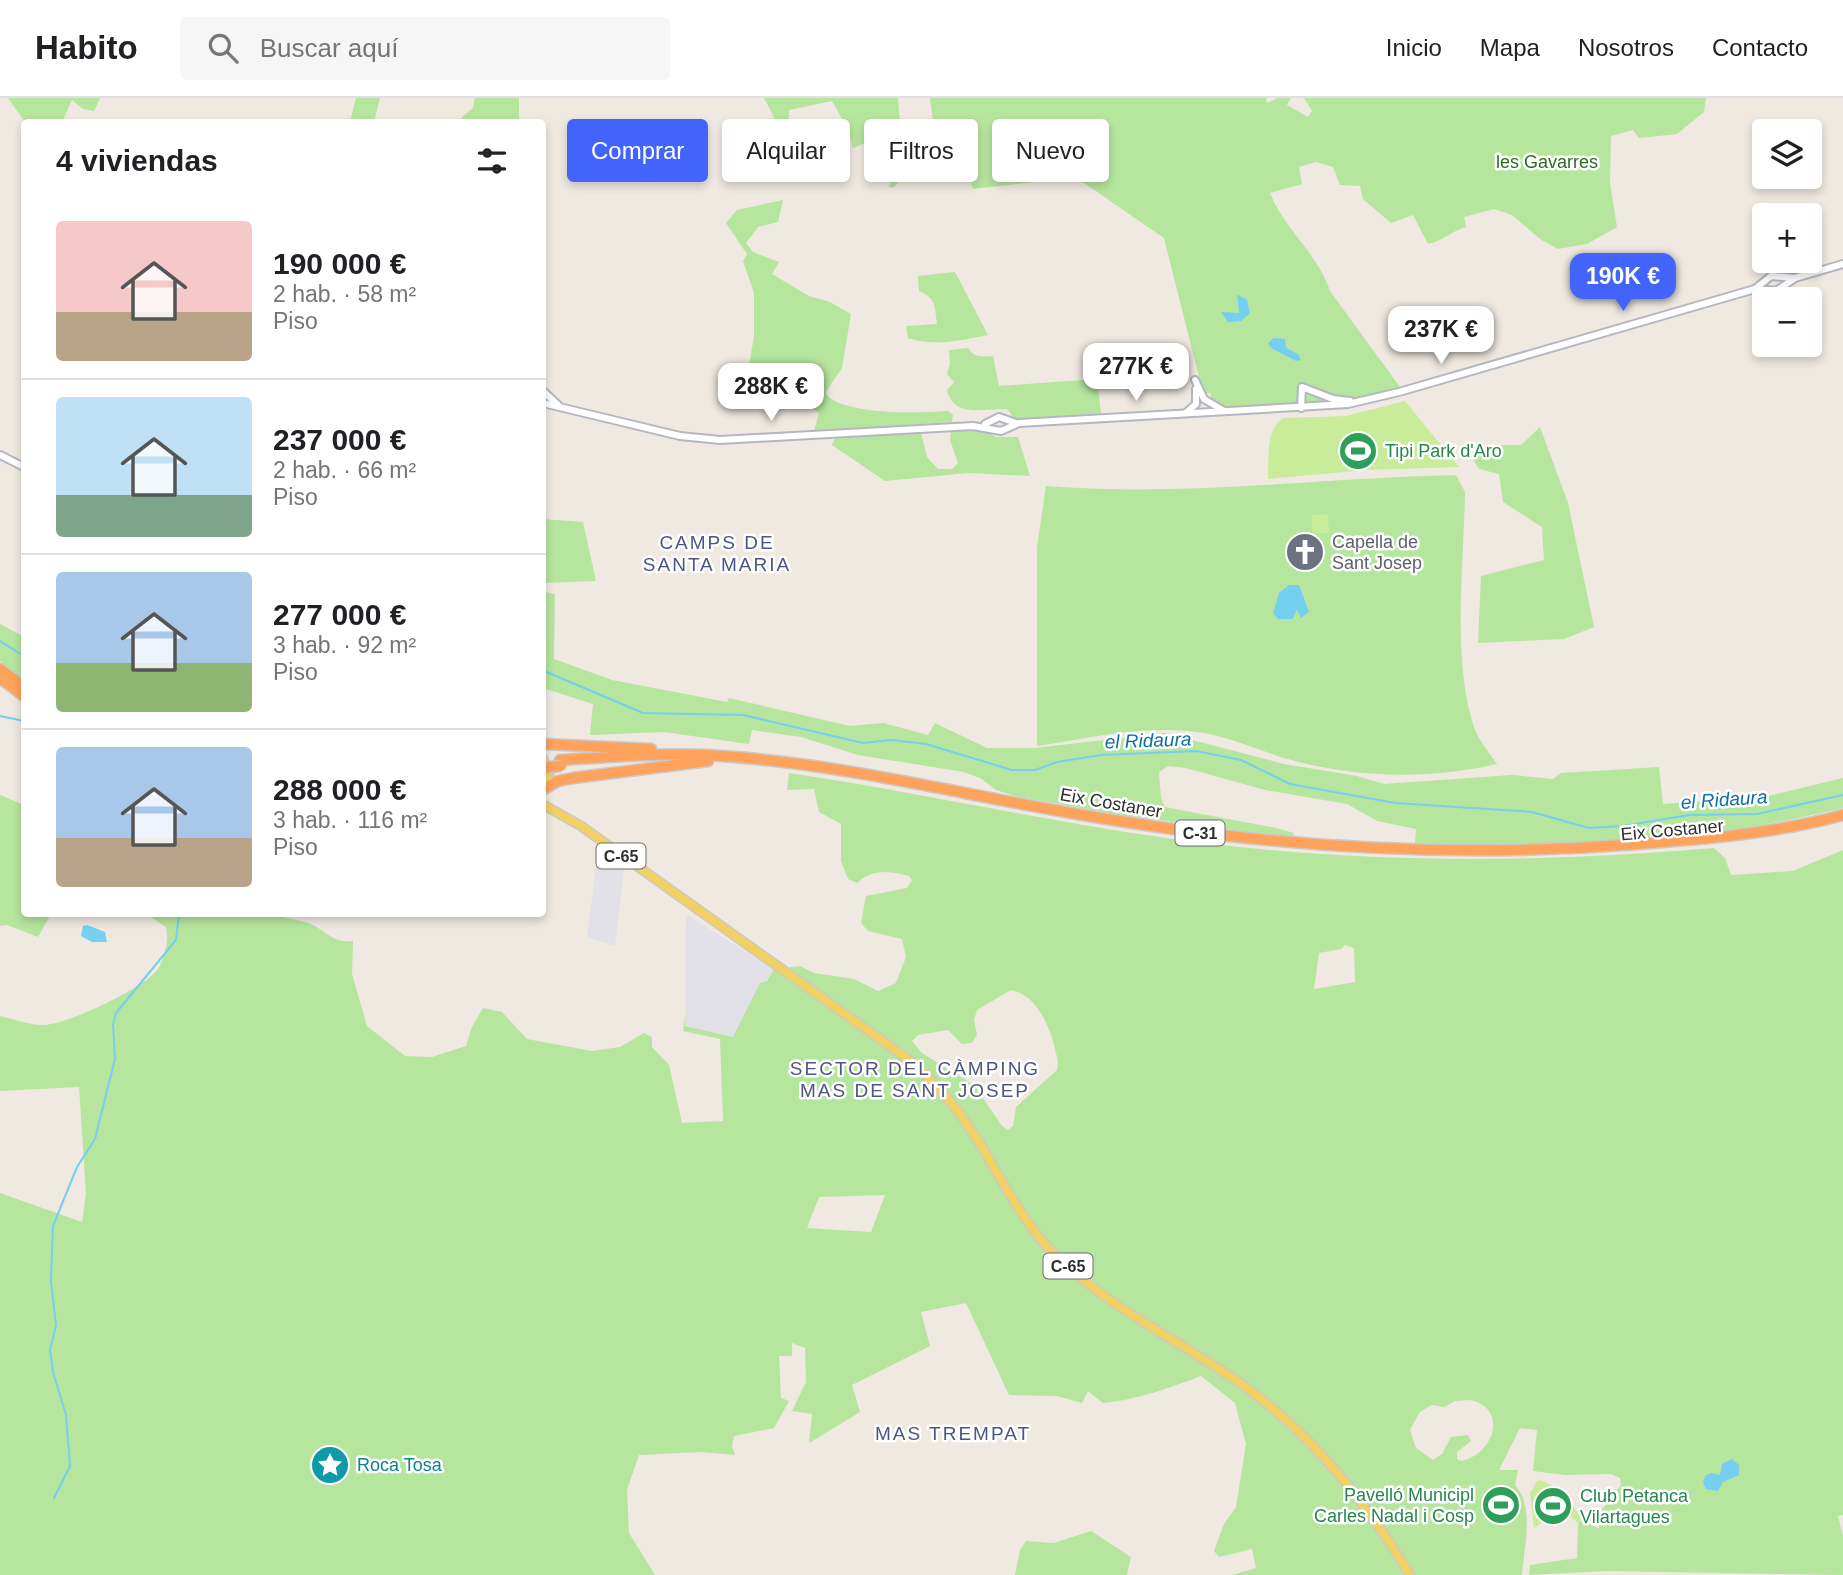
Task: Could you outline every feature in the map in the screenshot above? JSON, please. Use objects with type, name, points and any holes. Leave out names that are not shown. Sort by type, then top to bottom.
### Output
[{"type":"highway","points":[[0,669],[21,685]]},
{"type":"highway","points":[[0,678],[21,694]]},
{"type":"highway","points":[[546,744],[690,751],[708,758]]},
{"type":"highway","points":[[546,788],[558,781],[573,778],[708,758]]},
{"type":"highway","name":"Eix Costaner","points":[[546,761],[560,763],[708,758],[817,767],[1177,830],[1375,849],[1461,852],[1610,846],[1744,834],[1843,817]]},
{"type":"highway","name":"Eix Costaner","points":[[546,767],[560,763]]},
{"type":"main road","name":"C-65","points":[[546,806],[874,1032],[919,1068],[971,1130],[1002,1184],[1056,1256],[1113,1303],[1264,1401],[1316,1446],[1363,1503],[1410,1575]]},
{"type":"main road","name":"C-65","points":[[546,812],[569,820]]},
{"type":"street","points":[[1767,286],[1775,292],[1781,282],[1843,264]]},
{"type":"street","points":[[547,403],[563,409],[698,439],[994,424],[1001,430],[1006,424],[1019,423],[1301,408],[1361,402],[1767,286],[1772,276],[1781,282]]},
{"type":"street","points":[[1201,412],[1196,404],[1195,380],[1204,400],[1226,412]]},
{"type":"street","points":[[1301,408],[1302,387],[1333,399],[1361,402]]},
{"type":"street","points":[[1201,412],[1204,400]]},
{"type":"street","points":[[1184,413],[1196,404]]},
{"type":"street","points":[[994,424],[999,417],[1006,424]]},
{"type":"street","points":[[0,455],[21,466]]},
{"type":"shaded area","points":[[598,852],[624,870],[615,946],[587,937]]},
{"type":"shaded area","points":[[689,916],[774,969],[733,1037],[685,1026],[686,918]]},
{"type":"green space","points":[[8,98],[100,98],[94,111],[83,109],[72,100],[63,119],[23,119]]},
{"type":"green space","points":[[356,98],[380,98],[375,119],[351,119]]},
{"type":"green space","points":[[475,98],[519,98],[519,119],[462,119],[473,108]]},
{"type":"green space","name":"les Gavarres","points":[[764,98],[898,98],[900,119],[864,119],[864,143],[853,148],[850,119],[842,119],[832,101],[789,110],[789,119],[774,117]]},
{"type":"green space","name":"les Gavarres","points":[[930,98],[1266,98],[1267,103],[1278,98],[1291,98],[1287,105],[1308,117],[1312,111],[1304,98],[1706,98],[1704,112],[1677,134],[1639,138],[1633,130],[1611,136],[1610,183],[1617,227],[1587,244],[1558,249],[1540,239],[1512,215],[1494,209],[1464,217],[1466,227],[1428,244],[1413,215],[1391,223],[1363,199],[1360,186],[1340,185],[1333,167],[1316,162],[1299,167],[1302,184],[1270,193],[1284,218],[1318,265],[1330,291],[1400,387],[1328,403],[1220,407],[1211,402],[1211,393],[1203,393],[1164,238],[1082,182],[1109,182],[1109,119],[992,119],[992,182],[1034,182],[973,189],[971,182],[978,182],[978,119],[933,119]]},
{"type":"green space","name":"les Gavarres","points":[[890,182],[898,182],[893,188],[889,187]]},
{"type":"green space","points":[[783,200],[778,222],[758,227],[746,243],[753,252],[779,262],[772,274],[809,296],[830,302],[851,314],[842,368],[825,393],[848,406],[864,409],[948,411],[953,415],[952,422],[814,431],[819,413],[796,399],[747,377],[754,336],[754,293],[743,261],[747,254],[726,223],[737,210]]},
{"type":"green space","points":[[955,272],[988,335],[938,342],[908,338],[906,326],[937,324],[932,300],[919,291],[918,276]]},
{"type":"green space","points":[[968,348],[979,356],[993,356],[999,386],[1097,379],[1101,414],[1015,420],[1007,409],[971,410],[956,405],[947,390],[954,382],[947,374],[950,364],[949,350]]},
{"type":"green space","name":"Tipi Park d'Aro","points":[[1405,401],[1459,467],[1366,470],[1268,479],[1271,438],[1273,430],[1283,418],[1346,416]]},
{"type":"green space","points":[[1540,427],[1568,503],[1594,627],[1564,639],[1478,643],[1481,576],[1544,560],[1542,527],[1503,502],[1499,474],[1479,469],[1470,455],[1501,445],[1521,445]]},
{"type":"green space","points":[[984,429],[996,437],[1018,437],[1030,476],[968,473],[885,481],[832,445],[839,436],[921,433],[927,457],[938,469],[952,469],[958,463],[950,440],[951,431]]},
{"type":"green space","points":[[1456,475],[1465,492],[1461,646],[1468,706],[1476,732],[1497,764],[1444,773],[1363,773],[1310,765],[1220,736],[1177,730],[1117,733],[1037,746],[1037,547],[1046,486],[1097,489],[1200,488]]},
{"type":"green space","points":[[1328,514],[1329,533],[1312,534],[1312,515]]},
{"type":"green space","points":[[546,519],[583,522],[596,581],[546,583]]},
{"type":"green space","points":[[546,592],[555,594],[554,659],[612,680],[727,702],[729,698],[850,726],[883,723],[928,735],[935,723],[987,748],[1035,748],[1165,733],[1284,764],[1357,776],[1384,784],[1512,775],[1553,779],[1561,773],[1659,767],[1663,804],[1769,796],[1843,778],[1843,808],[1684,837],[1576,846],[1468,846],[1415,843],[1416,829],[1377,821],[1347,804],[1265,790],[1186,768],[1168,766],[1159,772],[1161,798],[1165,807],[1276,828],[1294,833],[1293,838],[1109,813],[1015,796],[996,790],[980,778],[964,772],[858,755],[801,737],[752,730],[749,744],[664,732],[590,735],[593,704],[546,689]]},
{"type":"green space","points":[[0,624],[21,635],[21,677],[0,661]]},
{"type":"green space","points":[[789,773],[1145,835],[1261,849],[1390,858],[1584,856],[1714,848],[1725,858],[1731,875],[1793,871],[1843,850],[1843,1515],[1838,1516],[1843,1536],[1843,1575],[1607,1571],[1529,1575],[1530,1565],[1577,1558],[1578,1523],[1583,1519],[1599,1529],[1600,1512],[1621,1485],[1620,1478],[1611,1474],[1565,1475],[1533,1471],[1537,1430],[1520,1428],[1499,1470],[1518,1470],[1515,1485],[1525,1504],[1527,1516],[1522,1575],[1414,1575],[1388,1535],[1387,1548],[1404,1575],[1232,1575],[1256,1568],[1252,1549],[1219,1557],[1214,1551],[1224,1524],[1236,1507],[1246,1444],[1235,1403],[1201,1376],[1140,1396],[1103,1403],[1088,1391],[1082,1403],[1057,1396],[1009,1395],[966,1303],[921,1312],[930,1346],[852,1385],[860,1412],[809,1443],[812,1414],[792,1411],[806,1382],[805,1348],[792,1343],[792,1356],[779,1356],[781,1398],[789,1401],[774,1428],[734,1436],[732,1446],[735,1455],[702,1452],[639,1455],[627,1490],[629,1533],[655,1575],[0,1575],[0,1193],[82,1222],[86,1193],[79,1087],[0,1091],[0,1016],[32,1024],[54,1024],[122,995],[151,977],[158,969],[164,954],[167,932],[166,927],[151,917],[279,917],[312,924],[333,938],[353,941],[352,974],[367,1026],[405,1056],[432,1057],[466,1046],[472,1027],[483,1008],[502,1012],[527,1039],[592,1051],[620,1047],[644,1033],[652,1037],[652,1047],[669,1065],[682,1123],[723,1121],[720,1039],[683,1031],[685,1016],[685,1026],[733,1037],[760,983],[767,981],[774,969],[783,974],[790,967],[800,966],[814,973],[854,979],[878,991],[896,983],[906,957],[902,939],[868,931],[861,923],[866,896],[907,888],[912,880],[909,876],[889,872],[869,875],[857,883],[848,879],[841,861],[841,824],[819,812],[814,789],[787,790]],"holes":[[[1345,945],[1354,948],[1355,982],[1314,989],[1319,953],[1341,949]],[[1011,990],[1030,1000],[1044,1018],[1058,1062],[1057,1070],[1016,1107],[1013,1126],[1008,1130],[1002,1126],[974,1085],[922,1053],[912,1041],[918,1035],[948,1030],[962,1044],[972,1043],[977,1035],[974,1020],[977,1010]],[[885,1195],[871,1232],[807,1228],[819,1197]],[[1469,1400],[1481,1404],[1489,1411],[1493,1420],[1493,1430],[1482,1449],[1473,1457],[1461,1461],[1457,1459],[1457,1452],[1471,1441],[1468,1435],[1451,1437],[1442,1454],[1433,1460],[1416,1448],[1410,1430],[1419,1413],[1432,1405],[1444,1407],[1455,1401]]]},
{"type":"green space","points":[[0,795],[21,804],[21,917],[49,917],[38,937],[7,925],[0,926]]},
{"type":"green space","name":"Club Petanca Vilartagues","points":[[1541,1480],[1561,1491],[1583,1519],[1578,1523],[1571,1517],[1541,1523],[1534,1528],[1530,1493],[1537,1481]]},
{"type":"green space","points":[[1091,1531],[1131,1557],[1127,1575],[1015,1575],[1020,1550],[1026,1541],[1054,1543]]},
{"type":"water","points":[[1237,294],[1247,300],[1250,313],[1241,321],[1228,322],[1221,312],[1239,313]]},
{"type":"water","points":[[1274,338],[1285,339],[1286,348],[1298,354],[1301,360],[1296,361],[1271,348],[1268,343]]},
{"type":"water","points":[[1289,585],[1299,585],[1309,612],[1301,618],[1297,609],[1293,619],[1278,619],[1273,613],[1279,593]]},
{"type":"water","points":[[83,926],[105,932],[107,942],[92,942],[81,936]]},
{"type":"water","points":[[1732,1459],[1739,1465],[1739,1475],[1723,1482],[1718,1491],[1706,1489],[1703,1483],[1705,1476],[1711,1473],[1720,1475],[1722,1464]]},
{"type":"waterway","name":"el Ridaura","points":[[0,641],[21,654]]},
{"type":"waterway","name":"el Ridaura","points":[[546,672],[643,713],[743,715],[863,743],[892,740],[926,744],[1012,770],[1035,770],[1057,762],[1101,755],[1196,751],[1241,760],[1290,784],[1395,803],[1532,812],[1589,828],[1623,826],[1689,815],[1757,814],[1843,795]]},
{"type":"waterway","points":[[0,716],[21,720]]},
{"type":"waterway","points":[[54,1498],[70,1466],[66,1415],[53,1372],[50,1350],[56,1325],[51,1281],[53,1226],[77,1167],[95,1139],[115,1059],[113,1024],[116,1013],[176,940],[179,917]]},
{"type":"place","name":"Tipi Park d'Aro","points":[[1358,451]]},
{"type":"place","name":"Capella de Sant Josep","points":[[1305,552]]},
{"type":"place","name":"Roca Tosa","points":[[330,1465]]},
{"type":"place","name":"Pavelló Municipl Carles Nadal i Cosp","points":[[1501,1505]]},
{"type":"place","name":"Club Petanca Vilartagues","points":[[1553,1506]]},
{"type":"district","name":"CAMPS DE SANTA MARIA","points":[[717,553]]},
{"type":"district","name":"SECTOR DEL CÀMPING MAS DE SANT JOSEP","points":[[915,1079]]},
{"type":"district","name":"MAS TREMPAT","points":[[953,1433]]}]
